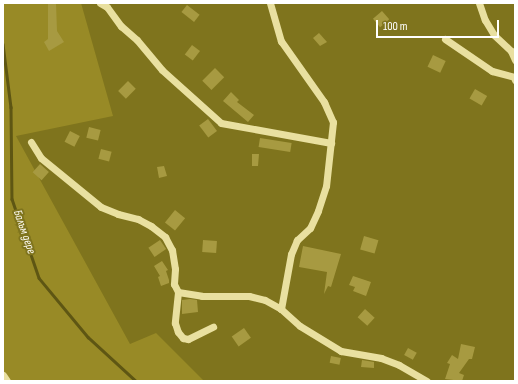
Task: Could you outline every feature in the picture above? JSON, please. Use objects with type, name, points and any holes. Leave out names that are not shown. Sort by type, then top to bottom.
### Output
[{"type":"street","points":[[100,3],[107,7],[162,70],[221,123],[331,143]]},
{"type":"street","points":[[270,3],[281,41],[324,102],[333,122],[326,186],[318,211],[310,228],[297,240],[291,254],[281,310]]},
{"type":"street","points":[[479,3],[485,20],[494,35],[511,51],[515,60]]},
{"type":"street","points":[[445,39],[492,71],[515,78]]},
{"type":"street","points":[[31,142],[41,158],[101,207],[118,214],[138,219],[151,226],[165,238],[172,250],[175,269],[174,284],[178,292],[175,323],[178,332],[183,338],[188,339],[213,327]]},
{"type":"street","points":[[178,292],[202,296],[249,296],[265,300],[281,310],[300,326],[341,351],[381,358],[399,365],[428,381]]},
{"type":"street","points":[[3,375],[7,381]]},
{"type":"shaded area","points":[[3,3],[81,3],[113,116],[16,136],[130,344],[156,333],[204,381],[3,381]]},
{"type":"building","points":[[48,3],[56,3],[57,31],[64,42],[49,51],[44,42],[48,39]]},
{"type":"building","points":[[187,5],[200,15],[194,22],[181,12]]},
{"type":"building","points":[[382,11],[389,19],[380,27],[373,19]]},
{"type":"building","points":[[319,33],[327,42],[320,46],[313,38]]},
{"type":"building","points":[[192,45],[200,51],[193,61],[185,55]]},
{"type":"building","points":[[433,55],[446,61],[440,73],[428,67]]},
{"type":"building","points":[[215,68],[224,77],[211,90],[202,81]]},
{"type":"building","points":[[128,81],[136,89],[126,99],[118,91]]},
{"type":"building","points":[[475,89],[487,96],[482,106],[470,99]]},
{"type":"building","points":[[231,92],[239,100],[237,102],[254,115],[248,122],[223,101]]},
{"type":"building","points":[[208,119],[217,131],[208,138],[199,126]]},
{"type":"building","points":[[89,127],[101,130],[98,141],[86,138]]},
{"type":"building","points":[[70,131],[80,136],[74,147],[65,142]]},
{"type":"building","points":[[260,138],[292,143],[290,152],[259,147]]},
{"type":"building","points":[[101,149],[112,152],[109,162],[98,159]]},
{"type":"building","points":[[252,154],[259,154],[258,166],[252,166]]},
{"type":"building","points":[[40,164],[49,172],[42,180],[33,172]]},
{"type":"building","points":[[164,166],[167,176],[159,178],[157,167]]},
{"type":"building","points":[[175,210],[185,218],[175,231],[165,222]]},
{"type":"building","points":[[364,236],[378,240],[375,254],[360,249]]},
{"type":"building","points":[[160,240],[166,249],[155,257],[148,248]]},
{"type":"building","points":[[203,240],[217,241],[216,253],[202,252]]},
{"type":"building","points":[[303,246],[341,254],[331,287],[328,286],[324,294],[327,272],[299,267]]},
{"type":"building","points":[[162,261],[168,270],[166,271],[169,283],[161,286],[158,277],[160,276],[154,266]]},
{"type":"building","points":[[353,276],[371,282],[366,296],[353,291],[355,287],[349,285]]},
{"type":"building","points":[[182,300],[197,300],[198,312],[182,314]]},
{"type":"building","points":[[365,309],[375,318],[367,326],[358,317]]},
{"type":"building","points":[[244,328],[251,338],[239,346],[232,337]]},
{"type":"building","points":[[461,344],[475,347],[472,359],[469,359],[459,373],[464,375],[462,381],[445,379],[450,364],[447,363],[452,355],[458,359]]},
{"type":"building","points":[[408,348],[417,353],[413,360],[404,355]]},
{"type":"building","points":[[331,356],[341,358],[339,365],[330,363]]},
{"type":"building","points":[[362,360],[374,362],[374,368],[361,367]]},
{"type":"waterway","name":"Балъм дере","points":[[3,44],[11,107],[12,199],[39,278],[88,337],[136,381]]}]
